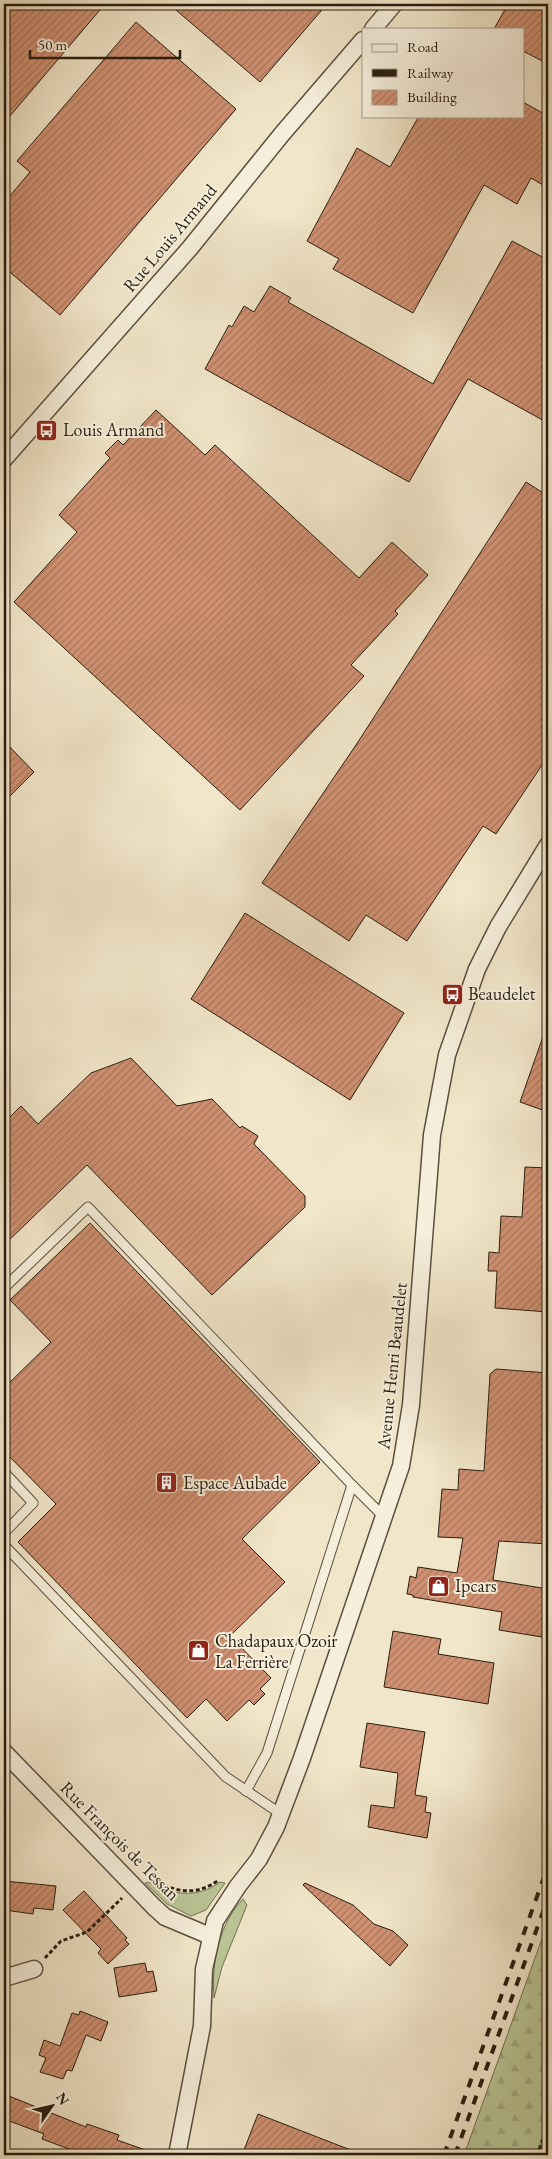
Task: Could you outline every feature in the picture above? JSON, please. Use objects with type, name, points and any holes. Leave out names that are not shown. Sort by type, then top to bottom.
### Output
[{"type":"street","points":[[374,28],[394,4]]},
{"type":"street","name":"Rue Louis Armand","points":[[4,459],[190,248],[282,134],[362,41]]},
{"type":"street","name":"Avenue Henri Beaudelet","points":[[210,1936],[215,1921],[259,1859],[281,1814],[302,1758],[401,1466],[411,1405],[432,1135],[447,1055],[477,969],[498,926],[548,845]]},
{"type":"street","name":"Rue François de Tessan","points":[[4,1752],[154,1907],[165,1916],[210,1936]]},
{"type":"street","points":[[177,2155],[202,2026],[204,1969],[210,1936]]},
{"type":"street","points":[[4,1978],[34,1969]]},
{"type":"lane","points":[[4,1288],[88,1207],[384,1517]]},
{"type":"lane","points":[[4,1472],[34,1503],[4,1533]]},
{"type":"lane","points":[[246,1791],[267,1753],[352,1484]]},
{"type":"lane","points":[[4,1544],[226,1777],[281,1814]]},
{"type":"path","points":[[152,1880],[180,1891],[190,1891],[207,1888],[224,1876]]},
{"type":"path","points":[[34,1969],[61,1942],[87,1932],[126,1894]]},
{"type":"path","points":[[537,2155],[548,2125]]},
{"type":"green space","points":[[149,1882],[167,1890],[185,1893],[203,1891],[220,1882],[225,1883],[206,1910],[191,1916],[167,1904],[145,1883]]},
{"type":"green space","points":[[243,1899],[247,1905],[222,1967],[214,1998],[213,1985],[218,1945],[228,1920]]},
{"type":"green space","points":[[548,1922],[548,2155],[464,2155]]},
{"type":"building","points":[[4,4],[105,4],[4,123]]},
{"type":"building","points":[[169,4],[327,4],[260,82]]},
{"type":"building","points":[[508,4],[548,4],[548,64],[524,52],[524,28],[495,28]]},
{"type":"building","points":[[136,22],[236,109],[60,315],[4,267],[4,203],[30,172],[17,161]]},
{"type":"building","points":[[524,103],[548,116],[548,188],[531,178],[517,204],[484,185],[413,313],[333,269],[339,259],[307,241],[357,148],[390,167],[418,118],[524,118]]},
{"type":"building","points":[[512,241],[548,260],[548,423],[468,379],[409,482],[205,369],[229,325],[232,327],[244,306],[254,312],[270,286],[291,298],[288,302],[433,384]]},
{"type":"building","points":[[156,410],[205,455],[215,445],[359,578],[392,542],[428,575],[395,611],[398,614],[351,665],[364,676],[240,810],[14,602],[77,532],[59,515],[110,458],[105,453],[118,440],[123,445]]},
{"type":"building","points":[[526,482],[548,496],[548,756],[496,834],[483,826],[407,941],[366,915],[349,941],[262,883],[356,745]]},
{"type":"building","points":[[4,741],[34,772],[4,802]]},
{"type":"building","points":[[245,913],[404,1013],[350,1100],[191,999]]},
{"type":"building","points":[[546,1028],[548,1029],[548,1112],[520,1102]]},
{"type":"building","points":[[131,1058],[177,1106],[212,1099],[240,1128],[242,1126],[258,1136],[254,1144],[305,1196],[305,1207],[212,1295],[87,1165],[4,1245],[4,1123],[21,1106],[38,1124],[91,1073]]},
{"type":"building","points":[[525,1167],[548,1168],[548,1312],[495,1308],[497,1271],[488,1271],[489,1252],[499,1253],[501,1216],[522,1217]]},
{"type":"building","name":"Espace Aubade","points":[[90,1223],[320,1462],[242,1539],[285,1582],[230,1636],[271,1678],[260,1689],[265,1694],[254,1705],[249,1700],[227,1721],[206,1699],[187,1718],[18,1542],[56,1504],[4,1451],[4,1388],[51,1342],[10,1300]]},
{"type":"building","points":[[496,1369],[548,1373],[548,1544],[499,1541],[493,1580],[548,1589],[548,1638],[499,1630],[502,1612],[413,1597],[413,1595],[407,1594],[410,1576],[416,1578],[418,1567],[457,1573],[463,1538],[438,1537],[442,1489],[458,1490],[459,1469],[484,1471],[490,1374]]},
{"type":"building","points":[[393,1631],[441,1639],[438,1654],[494,1663],[488,1704],[384,1687]]},
{"type":"building","points":[[367,1723],[425,1732],[415,1795],[427,1797],[425,1812],[431,1813],[427,1838],[368,1827],[371,1805],[394,1808],[398,1773],[360,1767]]},
{"type":"building","points":[[4,1881],[56,1886],[53,1910],[34,1908],[33,1914],[5,1910]]},
{"type":"building","points":[[305,1883],[353,1905],[374,1924],[393,1931],[408,1945],[390,1966],[303,1885]]},
{"type":"building","points":[[84,1891],[127,1938],[125,1940],[129,1944],[108,1964],[98,1953],[101,1949],[63,1910]]},
{"type":"building","points":[[145,1963],[147,1972],[153,1971],[157,1991],[119,1997],[114,1968]]},
{"type":"building","points":[[80,2011],[108,2022],[101,2041],[86,2035],[72,2071],[67,2070],[63,2079],[40,2072],[46,2058],[39,2055],[44,2040],[60,2046],[72,2013],[79,2015]]},
{"type":"building","points":[[4,2094],[86,2127],[87,2124],[119,2135],[117,2140],[154,2153],[154,2155],[105,2155],[88,2150],[85,2155],[42,2139],[44,2134],[4,2119]]},
{"type":"building","points":[[258,2114],[361,2154],[361,2155],[242,2155]]},
{"type":"railway","points":[[444,2155],[548,1866]]},
{"type":"railway","points":[[455,2155],[548,1898]]},
{"type":"place","name":"Louis Armand","points":[[47,430]]},
{"type":"place","name":"Beaudelet","points":[[452,994]]},
{"type":"place","name":"Espace Aubade","points":[[167,1483]]},
{"type":"place","name":"Ipcars","points":[[439,1586]]},
{"type":"place","name":"Chadapaux Ozoir La Ferrière","points":[[199,1651]]}]
